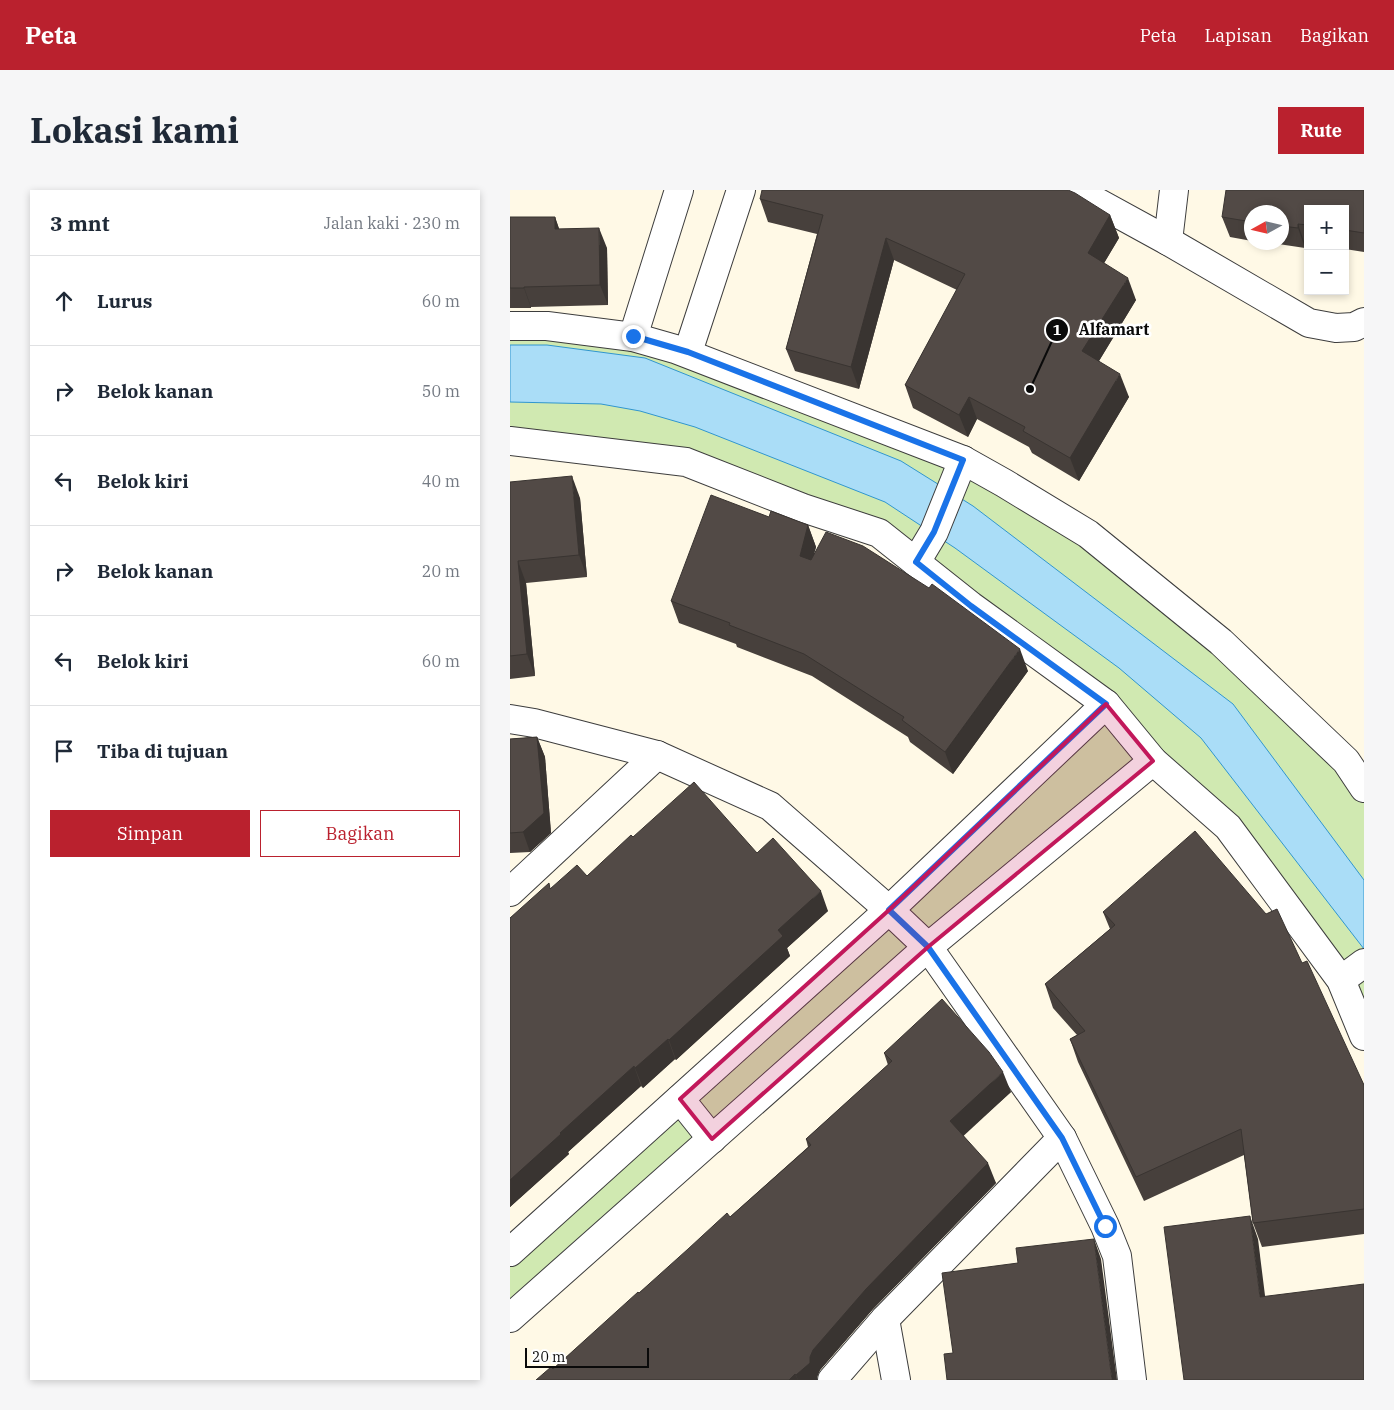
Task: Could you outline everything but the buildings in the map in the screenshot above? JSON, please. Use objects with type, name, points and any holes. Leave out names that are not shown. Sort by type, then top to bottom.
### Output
[{"type":"street","points":[[633,336],[679,190]]},
{"type":"street","points":[[688,352],[741,190]]},
{"type":"street","points":[[1075,190],[1168,241],[1309,323],[1336,328],[1354,327],[1364,322]]},
{"type":"street","points":[[1168,241],[1174,190]]},
{"type":"street","points":[[510,326],[547,326],[633,336],[688,352],[963,460],[1088,534],[1221,642],[1346,762],[1364,788]]},
{"type":"street","points":[[510,441],[686,462],[803,508],[879,532],[971,606],[1106,704],[1153,762],[1228,827],[1341,980],[1364,1036]]},
{"type":"street","points":[[916,562],[934,532],[963,460]]},
{"type":"street","points":[[510,1252],[889,910],[1106,704]]},
{"type":"street","points":[[510,719],[534,723],[657,755],[770,806],[889,910],[928,947],[1062,1138],[1105,1226],[1117,1256],[1132,1380]]},
{"type":"street","points":[[510,892],[657,755]]},
{"type":"street","points":[[510,1318],[928,947],[1153,762]]},
{"type":"street","points":[[1341,980],[1363,964]]},
{"type":"street","points":[[680,1099],[712,1139]]},
{"type":"street","points":[[832,1380],[885,1319],[1062,1138]]},
{"type":"street","points":[[885,1319],[896,1380]]},
{"type":"highlighted area","points":[[1106,704],[1153,761],[928,947],[712,1139],[680,1099],[889,910]]},
{"type":"green space","points":[[510,326],[633,337],[884,430],[1088,534],[1364,788],[1364,1036],[1298,921],[1153,762],[510,1318],[510,1252],[1106,704],[916,562],[686,462],[510,441]]},
{"type":"water","points":[[510,345],[547,345],[645,358],[901,461],[973,506],[1233,704],[1364,880],[1364,949],[1201,738],[1119,668],[955,548],[885,502],[695,427],[640,411],[601,404],[510,402]]},
{"type":"place","name":"Alfamart","points":[[1030,389]]},
{"type":"route","points":[[633,336],[688,352],[963,460],[934,532],[916,562],[971,606],[1106,704],[889,910],[928,947],[1062,1138],[1105,1226]]}]
